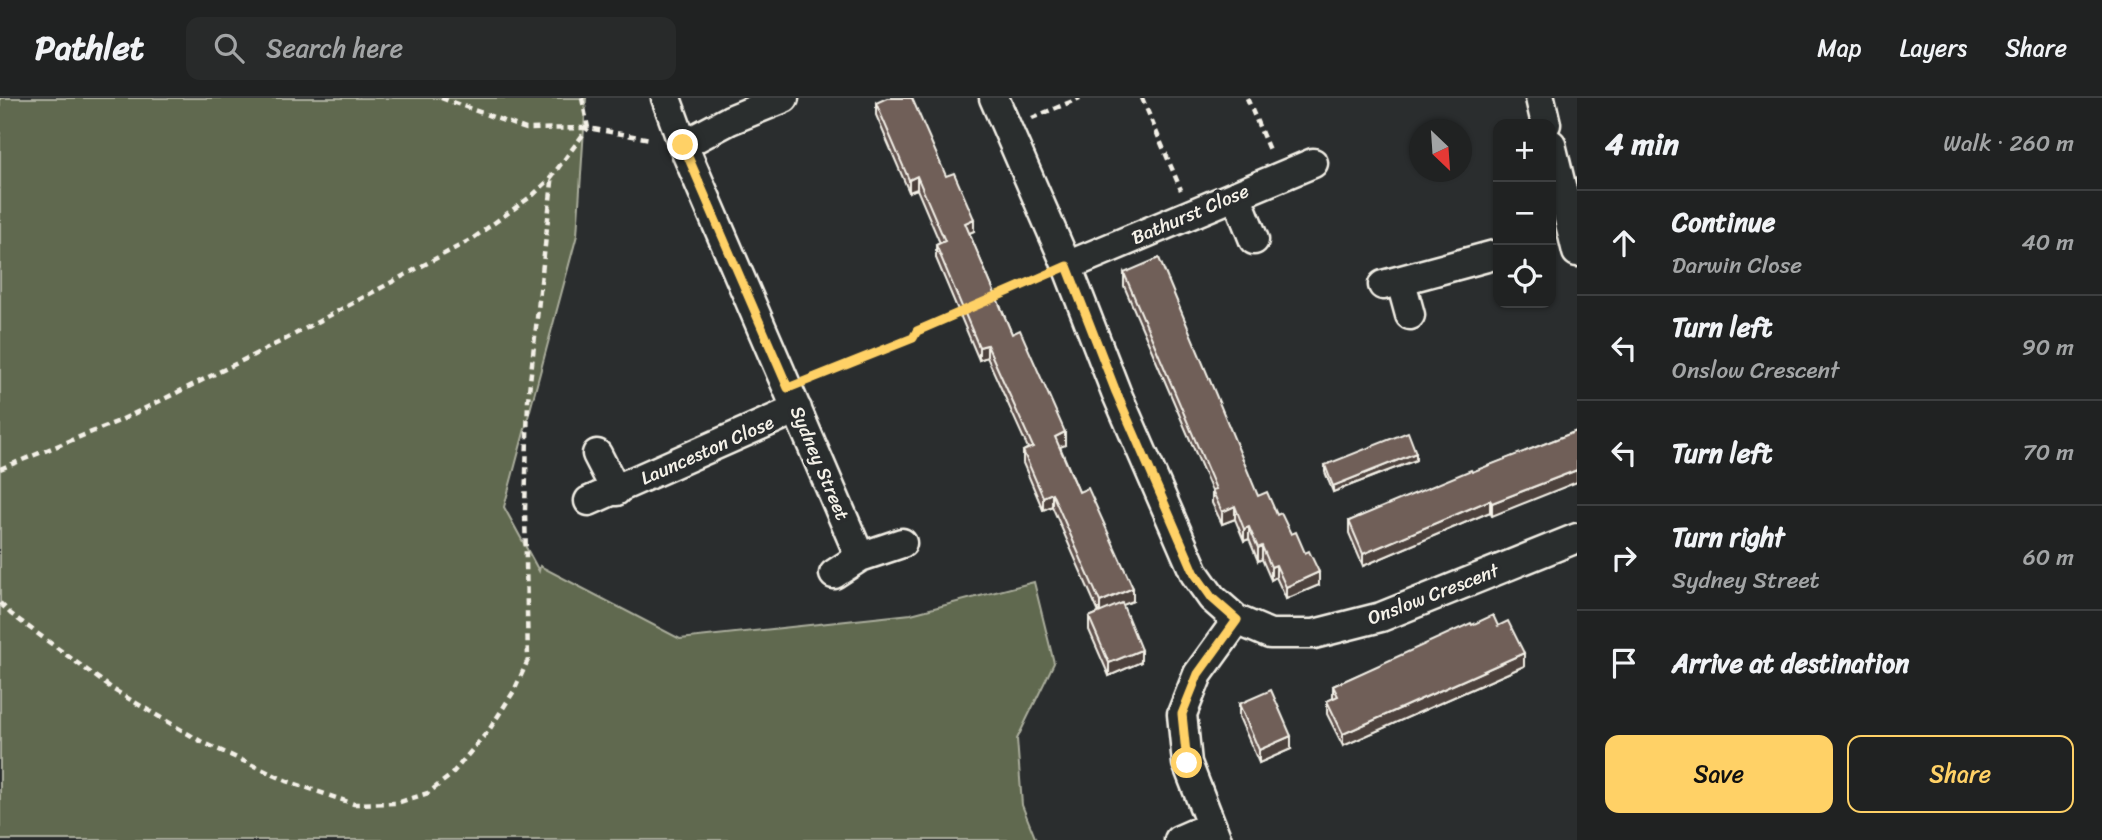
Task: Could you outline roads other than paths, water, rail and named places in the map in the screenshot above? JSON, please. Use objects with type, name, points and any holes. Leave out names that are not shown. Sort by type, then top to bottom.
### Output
[{"type":"street","name":"Sydney Street","points":[[666,98],[683,145],[860,557]]},
{"type":"street","points":[[683,145],[730,120],[783,98]]},
{"type":"street","name":"Onslow Crescent","points":[[994,98],[1195,574],[1212,598],[1237,620],[1270,634],[1314,634],[1381,617],[1577,538]]},
{"type":"street","points":[[1540,98],[1545,119]]},
{"type":"street","name":"Bathurst Close","points":[[1067,266],[1314,163]]},
{"type":"street","points":[[1556,176],[1566,241]]},
{"type":"street","points":[[1236,195],[1254,240]]},
{"type":"street","points":[[1410,315],[1392,283],[1493,255]]},
{"type":"street","name":"Launceston Close","points":[[589,501],[616,491],[793,399]]},
{"type":"street","name":"Launceston Close","points":[[597,454],[616,491]]},
{"type":"street","points":[[834,574],[860,557],[902,543]]},
{"type":"street","points":[[1179,840],[1214,833],[1187,763],[1182,714],[1198,674],[1237,620]]}]
